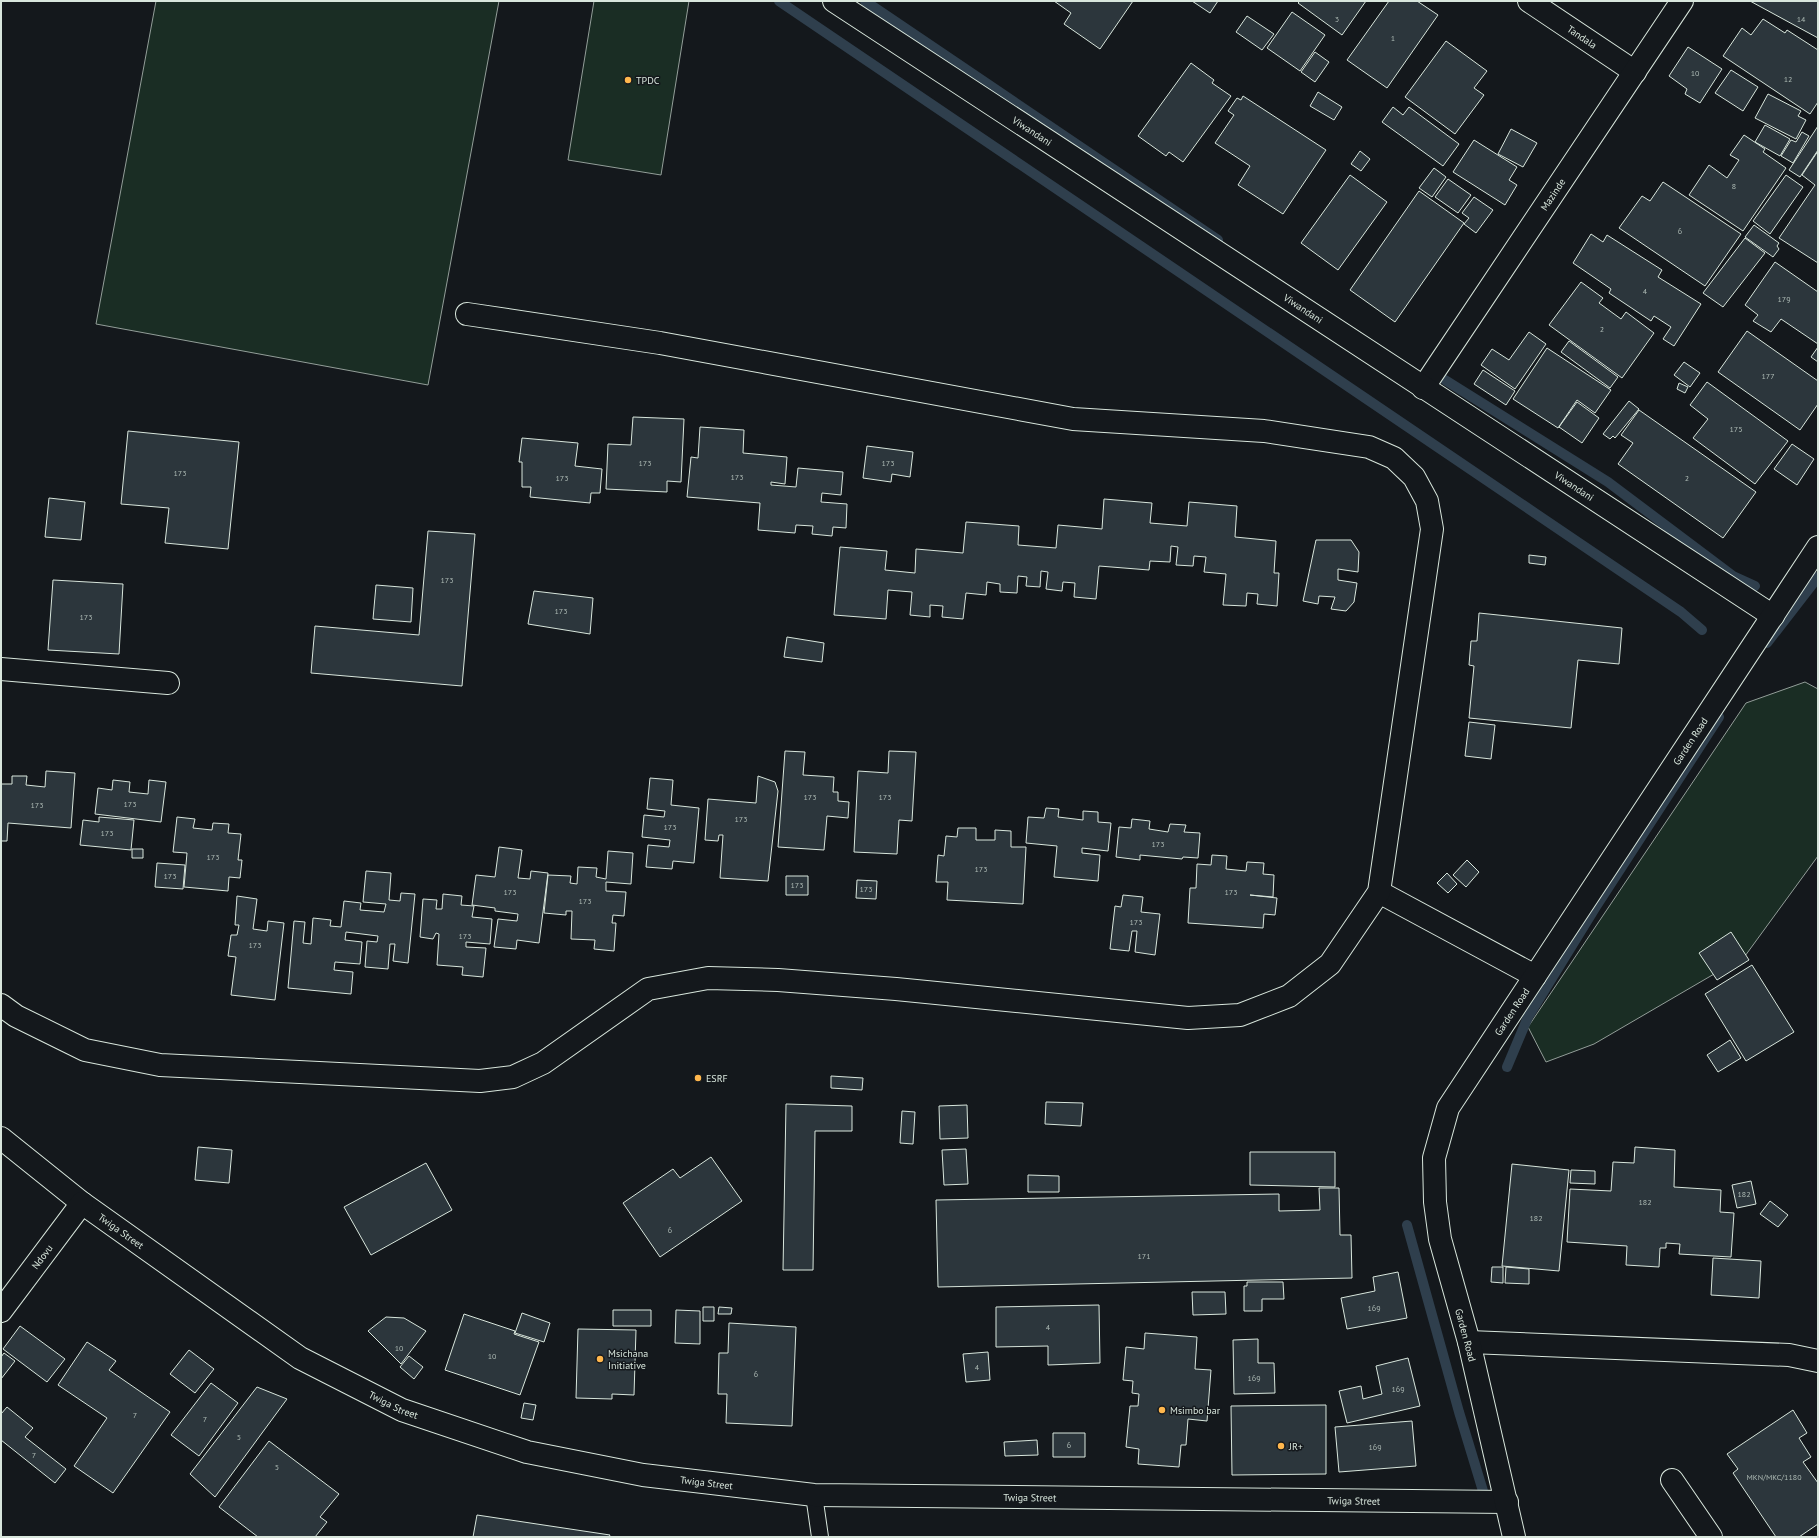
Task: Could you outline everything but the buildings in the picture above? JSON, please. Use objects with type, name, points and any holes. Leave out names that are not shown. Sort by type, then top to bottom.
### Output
[{"type":"street","name":"Viwandani","points":[[834,1],[1773,616]]},
{"type":"street","name":"Tandala","points":[[1529,1],[1635,72]]},
{"type":"street","name":"Mazinde","points":[[1423,388],[1682,1]]},
{"type":"street","points":[[1,1005],[16,1016],[85,1050],[160,1065],[480,1081],[513,1077],[543,1063],[648,990],[708,978],[778,980],[888,989],[1188,1018],[1240,1015],[1289,996],[1330,964],[1379,892],[1432,529],[1427,501],[1414,477],[1394,458],[1368,448],[1264,431],[1073,420],[660,343],[467,314]]},
{"type":"street","name":"Garden Road","points":[[1514,1537],[1507,1502],[1468,1342],[1440,1239],[1435,1202],[1434,1158],[1448,1108],[1818,547]]},
{"type":"street","points":[[1,669],[168,683]]},
{"type":"street","points":[[1379,892],[1535,976]]},
{"type":"street","name":"Twiga Street","points":[[1,1138],[82,1203],[300,1358],[402,1410],[527,1452],[643,1475],[814,1496],[1507,1502]]},
{"type":"street","name":"Ndovu","points":[[1,1310],[82,1203]]},
{"type":"street","points":[[1468,1342],[1789,1355],[1818,1361]]},
{"type":"street","points":[[1672,1480],[1711,1537]]},
{"type":"lane","points":[[814,1496],[820,1537]]},
{"type":"green space","points":[[156,1],[499,1],[428,385],[96,324]]},
{"type":"green space","name":"TPDC","points":[[594,1],[689,1],[661,175],[568,160]]},
{"type":"green space","points":[[1805,682],[1818,689],[1818,856],[1745,956],[1594,1044],[1546,1062],[1528,1027],[1746,703]]},
{"type":"waterway","points":[[779,1],[1681,612],[1702,630]]},
{"type":"waterway","points":[[865,1],[1218,240]]},
{"type":"waterway","points":[[1445,380],[1608,482],[1733,576],[1755,586]]},
{"type":"waterway","points":[[1767,643],[1818,577]]},
{"type":"waterway","points":[[1507,1067],[1528,1017],[1597,905],[1719,717]]},
{"type":"waterway","points":[[1407,1225],[1459,1412],[1483,1491]]},
{"type":"place","name":"TPDC","points":[[628,80]]},
{"type":"place","name":"ESRF","points":[[698,1078]]},
{"type":"place","name":"Msichana Initiative","points":[[600,1359]]},
{"type":"place","name":"Msimbo bar","points":[[1162,1410]]},
{"type":"place","name":"JR+","points":[[1281,1446]]}]
